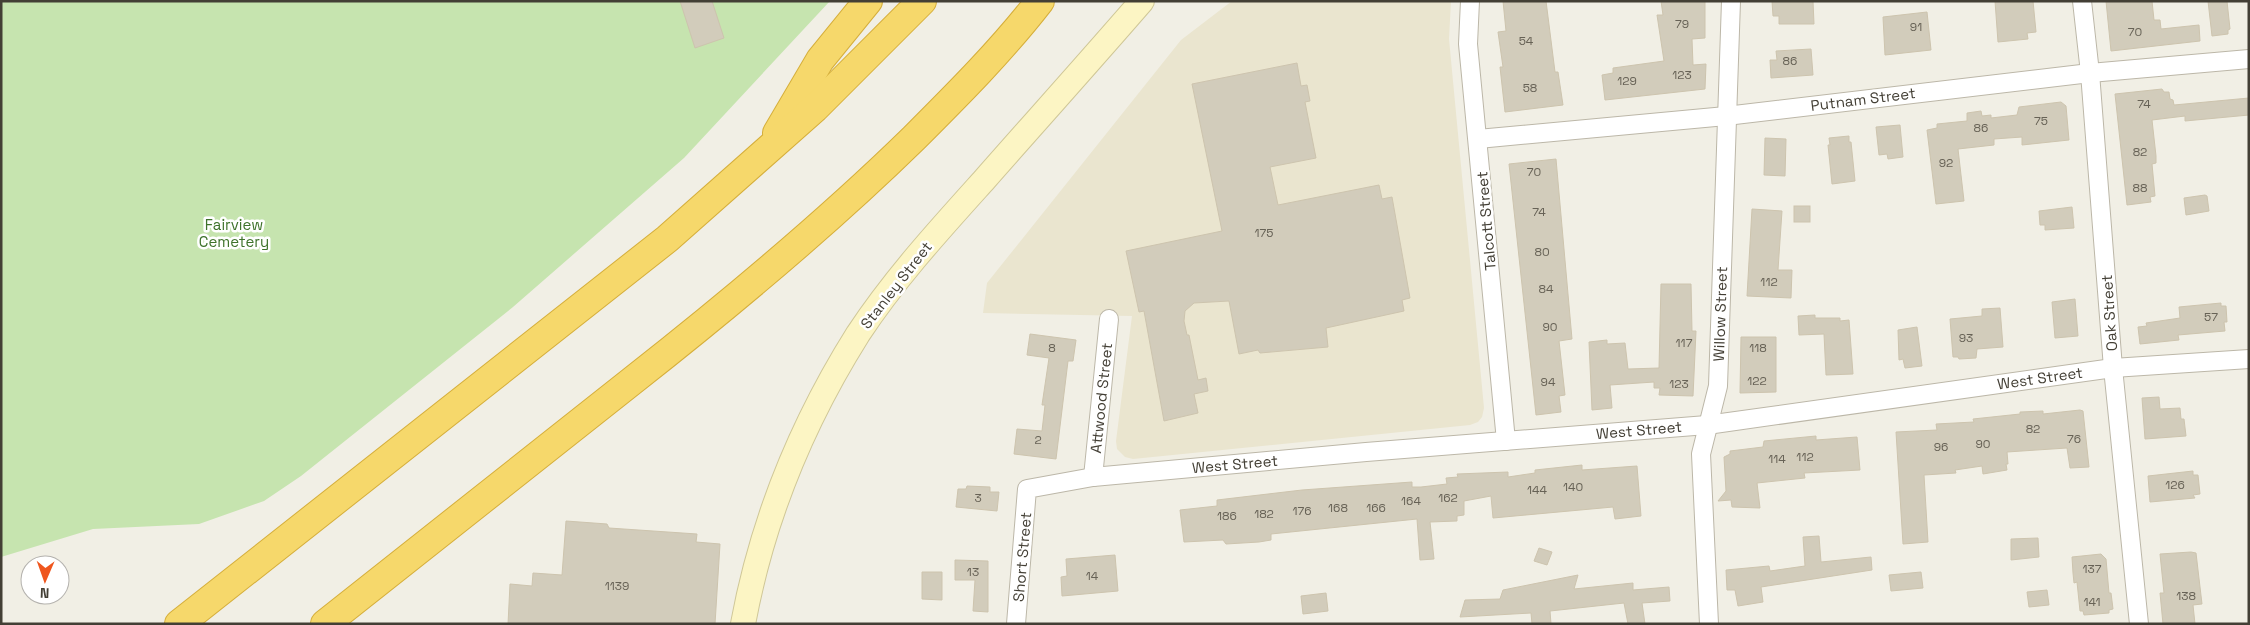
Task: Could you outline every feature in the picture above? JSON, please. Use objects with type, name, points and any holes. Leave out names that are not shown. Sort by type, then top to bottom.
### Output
[{"type":"highway","points":[[768,151],[794,102],[820,60],[868,1]]},
{"type":"highway","points":[[179,624],[653,250],[768,151],[835,89],[922,1]]},
{"type":"highway","points":[[1005,44],[1040,1]]},
{"type":"highway","points":[[325,624],[699,329],[780,262],[900,150],[1005,44],[1055,1]]},
{"type":"main road","name":"Stanley Street","points":[[743,624],[760,552],[793,456],[812,415],[858,335],[893,286],[930,241],[1142,1]]},
{"type":"street","name":"Talcott Street","points":[[1470,1],[1468,44],[1506,441]]},
{"type":"street","name":"Willow Street","points":[[1709,624],[1701,454],[1718,386],[1731,1]]},
{"type":"street","name":"Oak Street","points":[[2082,1],[2090,73],[2113,368],[2139,624]]},
{"type":"street","name":"Putnam Street","points":[[1478,139],[1726,116],[2090,73],[2249,59]]},
{"type":"street","name":"Attwood Street","points":[[1093,477],[1109,319]]},
{"type":"street","name":"West Street","points":[[1027,489],[1093,477],[1707,425],[2113,368],[2249,359]]},
{"type":"street","name":"Short Street","points":[[1016,624],[1027,489]]},
{"type":"shaded area","points":[[1232,1],[1451,1],[1449,39],[1484,408],[1482,417],[1478,422],[1470,425],[1133,459],[1125,457],[1117,449],[1116,441],[1132,316],[983,313],[987,283],[1181,40]]},
{"type":"green space","name":"Fairview Cemetery","points":[[1,1],[830,1],[684,158],[513,307],[301,476],[264,501],[199,524],[93,529],[1,557]]},
{"type":"building","points":[[680,1],[712,1],[724,38],[695,48]]},
{"type":"building","points":[[1503,1],[1546,1],[1555,72],[1558,72],[1563,105],[1505,112],[1500,67],[1503,67],[1498,32],[1506,31]]},
{"type":"building","points":[[1661,1],[1705,1],[1705,38],[1692,39],[1693,65],[1706,64],[1705,89],[1605,100],[1602,75],[1613,73],[1613,68],[1664,61],[1657,15],[1663,15]]},
{"type":"building","points":[[1772,1],[1813,1],[1814,24],[1779,24],[1779,16],[1773,16]]},
{"type":"building","points":[[1995,1],[2033,1],[2036,32],[2027,33],[2028,39],[1998,42]]},
{"type":"building","points":[[2106,1],[2152,1],[2154,20],[2160,20],[2161,29],[2199,25],[2200,41],[2111,51]]},
{"type":"building","points":[[2208,1],[2227,1],[2230,29],[2228,34],[2212,36]]},
{"type":"building","points":[[1927,12],[1931,50],[1885,55],[1883,17]]},
{"type":"building","points":[[1811,49],[1813,75],[1771,78],[1770,60],[1777,60],[1776,51]]},
{"type":"building","points":[[1297,63],[1301,86],[1307,85],[1310,101],[1305,102],[1316,158],[1270,167],[1278,205],[1379,185],[1382,199],[1392,197],[1410,298],[1402,300],[1404,311],[1326,328],[1328,347],[1260,353],[1258,350],[1239,354],[1229,301],[1194,303],[1185,311],[1184,321],[1187,335],[1189,335],[1198,380],[1206,378],[1208,391],[1194,394],[1198,413],[1164,421],[1144,311],[1139,312],[1126,251],[1222,231],[1192,84]]},
{"type":"building","points":[[2162,89],[2164,92],[2169,92],[2170,99],[2173,100],[2174,105],[2249,98],[2249,115],[2185,121],[2185,116],[2152,120],[2156,156],[2156,163],[2152,164],[2155,196],[2150,197],[2151,202],[2127,205],[2115,94]]},
{"type":"building","points":[[2061,102],[2066,106],[2069,140],[2022,145],[2022,137],[1994,139],[1994,145],[1958,149],[1964,201],[1936,204],[1927,130],[1937,128],[1937,124],[1967,121],[1967,113],[1981,111],[1982,116],[1991,115],[1991,118],[2017,115],[2019,107]]},
{"type":"building","points":[[1900,125],[1903,157],[1888,159],[1887,154],[1879,155],[1876,127]]},
{"type":"building","points":[[1849,136],[1855,181],[1832,184],[1829,138]]},
{"type":"building","points":[[1765,138],[1786,139],[1785,176],[1764,175]]},
{"type":"building","points":[[1556,159],[1572,339],[1559,341],[1565,395],[1559,396],[1561,412],[1536,415],[1509,164]]},
{"type":"building","points":[[2207,196],[2209,211],[2186,215],[2184,198]]},
{"type":"building","points":[[1794,206],[1810,206],[1810,222],[1794,222]]},
{"type":"building","points":[[2072,207],[2074,228],[2045,230],[2045,225],[2040,225],[2039,211]]},
{"type":"building","points":[[1752,209],[1782,211],[1778,270],[1792,270],[1791,298],[1747,296]]},
{"type":"building","points":[[1661,284],[1691,284],[1692,331],[1696,331],[1693,396],[1659,395],[1660,388],[1654,388],[1654,382],[1610,385],[1612,408],[1592,410],[1589,342],[1607,340],[1607,344],[1625,343],[1628,369],[1659,368]]},
{"type":"building","points":[[2075,299],[2078,336],[2055,338],[2052,302]]},
{"type":"building","points":[[2221,303],[2221,306],[2226,306],[2227,322],[2224,322],[2225,331],[2178,335],[2179,340],[2140,344],[2138,327],[2147,326],[2146,323],[2180,318],[2179,307]]},
{"type":"building","points":[[2000,308],[2003,347],[1977,349],[1976,358],[1959,359],[1958,357],[1953,357],[1950,319],[1982,316],[1982,309]]},
{"type":"building","points":[[1815,315],[1815,318],[1840,318],[1840,321],[1849,320],[1853,374],[1826,375],[1824,334],[1799,335],[1798,316]]},
{"type":"building","points":[[1917,327],[1922,366],[1905,368],[1903,359],[1899,360],[1898,330]]},
{"type":"building","points":[[1030,334],[1076,340],[1073,361],[1068,361],[1056,459],[1014,454],[1017,429],[1042,431],[1045,405],[1042,405],[1049,358],[1027,355]]},
{"type":"building","points":[[1741,337],[1776,337],[1776,392],[1740,393]]},
{"type":"building","points":[[2159,397],[2160,409],[2180,408],[2181,419],[2184,419],[2186,436],[2145,439],[2142,398]]},
{"type":"building","points":[[2043,411],[2043,414],[2083,411],[2089,467],[2070,468],[2067,448],[2007,452],[2007,470],[1983,474],[1982,466],[1955,470],[1956,473],[1924,475],[1928,542],[1903,544],[1896,432],[1937,430],[1936,424],[1974,422],[1973,419],[2020,414],[2020,412]]},
{"type":"building","points":[[1816,436],[1816,440],[1857,437],[1860,470],[1804,473],[1805,478],[1757,483],[1760,508],[1732,507],[1731,500],[1718,501],[1726,491],[1724,457],[1730,454],[1730,451],[1763,447],[1764,441]]},
{"type":"building","points":[[1582,465],[1582,470],[1637,466],[1641,516],[1615,519],[1613,507],[1493,518],[1491,496],[1464,501],[1464,515],[1457,516],[1457,521],[1430,522],[1434,559],[1420,560],[1417,519],[1271,534],[1271,540],[1259,542],[1226,544],[1223,540],[1184,542],[1180,510],[1217,506],[1217,500],[1302,490],[1412,482],[1412,487],[1421,487],[1447,484],[1446,478],[1458,477],[1457,474],[1508,472],[1508,477],[1535,473],[1535,470]]},
{"type":"building","points":[[2193,471],[2193,475],[2198,475],[2200,494],[2193,495],[2195,498],[2150,502],[2148,476]]},
{"type":"building","points":[[967,486],[990,487],[990,492],[999,492],[997,511],[956,507],[958,489],[966,489]]},
{"type":"building","points":[[566,521],[607,524],[609,528],[697,534],[696,542],[720,544],[715,624],[508,624],[510,584],[532,586],[533,573],[562,575]]},
{"type":"building","points":[[1819,536],[1821,562],[1871,557],[1872,570],[1761,587],[1763,602],[1738,606],[1735,590],[1727,590],[1726,570],[1769,566],[1770,571],[1805,566],[1803,537]]},
{"type":"building","points":[[2038,538],[2039,557],[2011,560],[2011,539]]},
{"type":"building","points":[[1539,548],[1552,552],[1547,565],[1534,561]]},
{"type":"building","points":[[2196,553],[2202,604],[2193,605],[2195,624],[2163,624],[2160,593],[2164,593],[2160,554]]},
{"type":"building","points":[[2101,554],[2106,559],[2109,593],[2111,593],[2113,609],[2109,610],[2109,613],[2084,615],[2083,611],[2080,611],[2077,582],[2074,583],[2072,557]]},
{"type":"building","points":[[1115,555],[1118,591],[1062,596],[1061,577],[1067,576],[1066,559]]},
{"type":"building","points":[[955,560],[988,561],[988,612],[973,611],[975,580],[955,580]]},
{"type":"building","points":[[922,572],[942,572],[942,600],[922,599]]},
{"type":"building","points":[[1921,572],[1923,588],[1891,591],[1889,575]]},
{"type":"building","points":[[1578,575],[1574,589],[1633,583],[1633,590],[1669,587],[1670,601],[1642,603],[1645,624],[1628,624],[1624,603],[1550,611],[1551,624],[1532,624],[1531,613],[1460,617],[1465,600],[1500,599],[1503,590]]},
{"type":"building","points":[[2047,590],[2049,605],[2029,607],[2027,592]]},
{"type":"building","points":[[1326,593],[1328,611],[1303,614],[1301,596]]}]
